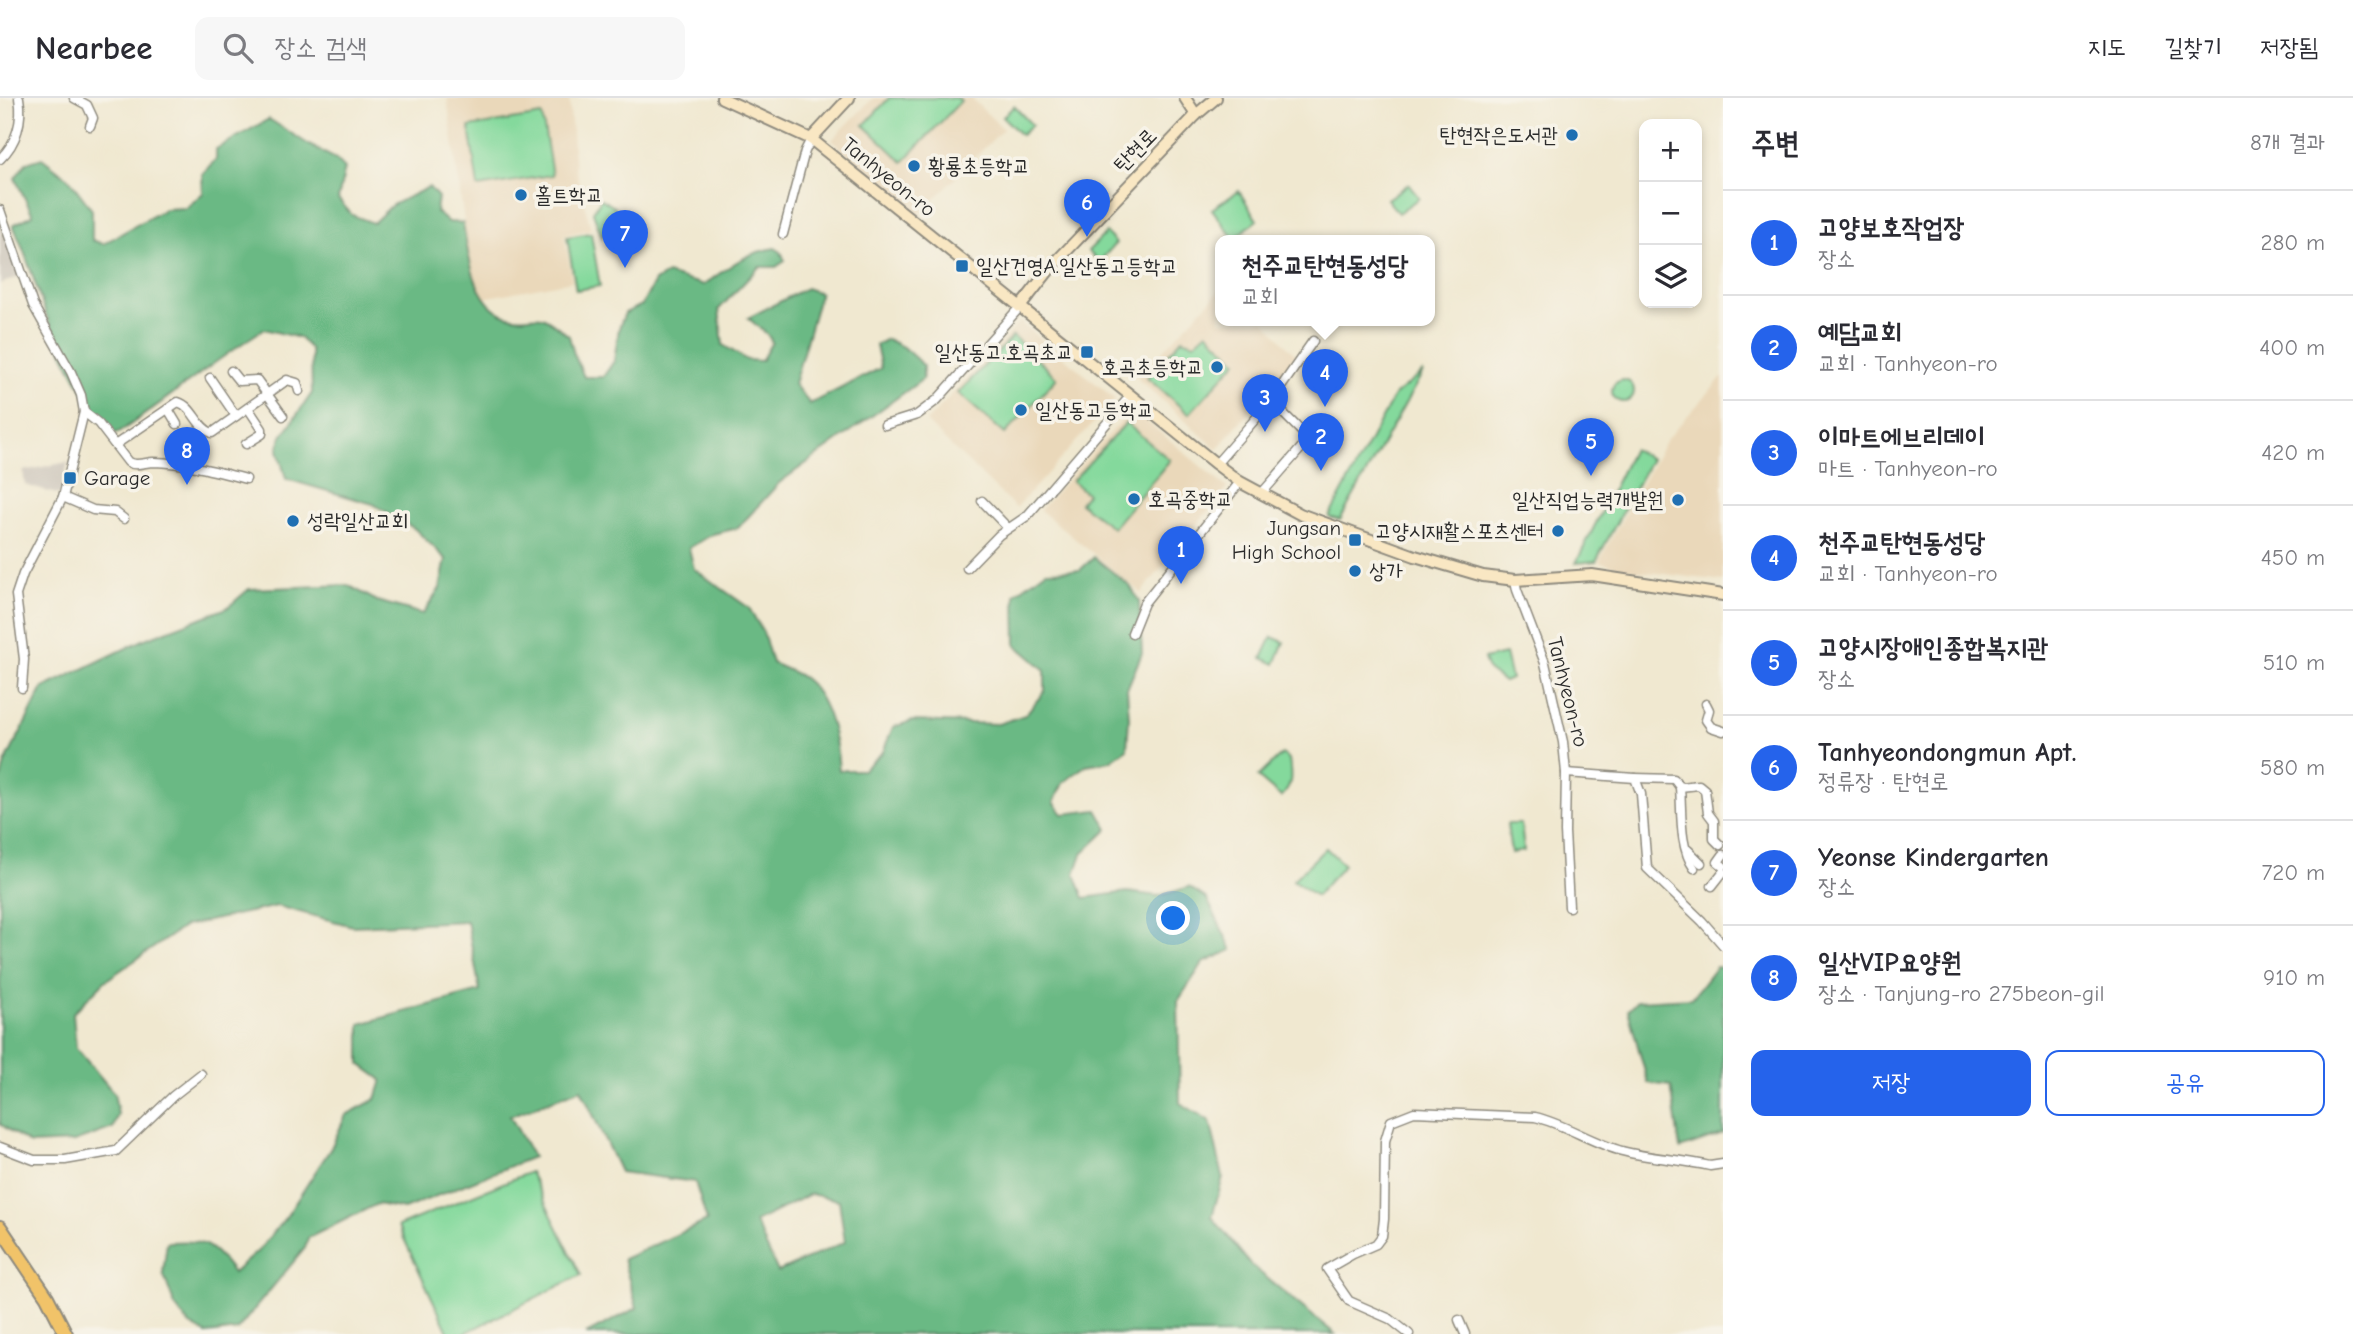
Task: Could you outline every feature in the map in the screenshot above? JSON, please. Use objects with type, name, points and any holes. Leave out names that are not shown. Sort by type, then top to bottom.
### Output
[{"type":"main road","name":"Tanhyeon-ro","points":[[722,98],[811,139],[1216,464],[1240,482],[1300,514],[1404,552],[1483,576],[1515,580],[1592,575],[1723,595]]},
{"type":"main road","points":[[811,139],[849,98]]},
{"type":"main road","points":[[1185,98],[1196,115]]},
{"type":"main road","name":"탄현로","points":[[1020,307],[1053,265],[1196,115],[1216,98]]},
{"type":"main road","points":[[0,1227],[47,1297],[66,1334]]},
{"type":"street","points":[[0,159],[12,146],[17,132],[22,113],[19,98]]},
{"type":"street","points":[[74,98],[87,105],[93,118],[90,126]]},
{"type":"street","points":[[783,234],[805,151],[811,139]]},
{"type":"street","points":[[0,210],[33,305],[71,372],[85,412],[63,497],[23,574],[16,595],[24,659],[23,688]]},
{"type":"street","points":[[885,425],[917,415],[937,400],[1020,307]]},
{"type":"street","points":[[1216,464],[1272,400],[1312,341]]},
{"type":"street","points":[[231,371],[239,381],[251,378],[257,380],[283,416]]},
{"type":"street","points":[[210,378],[236,416]]},
{"type":"street","points":[[115,445],[178,402],[185,404],[205,430],[212,433],[287,380],[297,383],[299,391]]},
{"type":"street","points":[[967,568],[999,535],[1027,516],[1131,395]]},
{"type":"street","points":[[1277,407],[1309,439]]},
{"type":"street","points":[[246,444],[262,434],[262,429],[248,408]]},
{"type":"street","points":[[168,409],[177,424]]},
{"type":"street","points":[[85,412],[98,423],[133,465],[151,462],[193,465],[246,480]]},
{"type":"street","points":[[1262,493],[1309,439],[1321,436],[1334,438]]},
{"type":"street","points":[[1132,633],[1144,603],[1240,482]]},
{"type":"street","points":[[63,497],[93,510],[115,512],[124,519]]},
{"type":"street","points":[[982,500],[1008,528]]},
{"type":"street","name":"Tanhyeon-ro","points":[[1515,580],[1545,663],[1563,742],[1569,907]]},
{"type":"street","points":[[1706,704],[1709,710],[1706,720],[1711,727],[1723,731]]},
{"type":"street","name":"Tanhyeon-ro","points":[[1566,773],[1674,779],[1680,787]]},
{"type":"street","points":[[1635,778],[1642,794],[1647,869],[1702,921],[1723,945]]},
{"type":"street","points":[[1698,865],[1688,859],[1685,848],[1680,787],[1699,785],[1705,790],[1708,813],[1714,821],[1714,839],[1720,845]]},
{"type":"street","points":[[1723,855],[1718,862],[1723,866]]},
{"type":"street","points":[[1712,886],[1723,872]]},
{"type":"street","points":[[0,1147],[34,1160],[65,1160],[116,1151],[173,1096],[201,1074]]},
{"type":"street","points":[[1409,1334],[1390,1320],[1349,1301],[1327,1269],[1376,1244],[1382,1236],[1385,1141],[1391,1121],[1402,1115],[1444,1112],[1535,1117],[1549,1120],[1588,1139],[1623,1151],[1710,1166],[1723,1164]]},
{"type":"street","points":[[1459,1320],[1465,1334]]},
{"type":"shaded area","name":"홀트학교","points":[[447,98],[569,98],[575,168],[591,229],[564,235],[572,281],[483,298],[470,265]]},
{"type":"shaded area","name":"황룡초등학교","points":[[873,98],[971,98],[1003,129],[918,216],[832,140]]},
{"type":"shaded area","points":[[0,223],[22,276],[0,284]]},
{"type":"shaded area","name":"호곡초등학교","points":[[1215,295],[1215,326],[1269,326],[1296,356],[1217,449],[1137,378]]},
{"type":"shaded area","name":"일산동고등학교","points":[[1020,322],[1115,399],[1016,508],[926,422]]},
{"type":"shaded area","name":"일산직업능력개발원","points":[[1723,376],[1723,581],[1623,569],[1599,561],[1666,440]]},
{"type":"shaded area","name":"호곡중학교","points":[[1132,409],[1227,488],[1141,593],[1040,510]]},
{"type":"shaded area","points":[[68,462],[60,495],[25,485],[23,471]]},
{"type":"green space","points":[[889,98],[957,98],[961,101],[903,162],[864,125]]},
{"type":"green space","points":[[1014,106],[1032,125],[1021,135],[1003,117]]},
{"type":"green space","points":[[542,115],[552,175],[478,187],[469,127]]},
{"type":"green space","points":[[269,119],[336,159],[345,168],[338,199],[352,215],[373,223],[392,205],[429,187],[438,197],[436,212],[448,222],[463,223],[475,280],[490,305],[501,313],[517,317],[542,317],[556,325],[569,336],[584,377],[603,377],[614,361],[619,328],[625,313],[642,305],[655,281],[667,274],[704,285],[746,257],[775,248],[781,252],[785,261],[776,267],[759,267],[719,309],[723,345],[747,360],[761,361],[772,342],[767,334],[748,318],[806,288],[820,293],[794,384],[810,404],[881,368],[876,345],[887,339],[903,347],[923,365],[923,379],[779,483],[738,528],[713,534],[689,548],[694,569],[749,608],[763,632],[772,663],[800,676],[815,689],[830,722],[839,770],[863,770],[883,752],[893,727],[912,721],[998,724],[1025,715],[1045,691],[1045,670],[1016,645],[1015,594],[1046,571],[1080,570],[1094,557],[1130,586],[1139,601],[1142,653],[1127,689],[1127,749],[1110,761],[1086,765],[1063,783],[1054,802],[1063,814],[1097,810],[1108,829],[1082,854],[1075,874],[1084,898],[1127,892],[1158,896],[1189,887],[1207,899],[1232,950],[1203,963],[1178,1001],[1180,1103],[1210,1121],[1223,1177],[1212,1217],[1251,1265],[1335,1334],[586,1334],[637,1308],[623,1259],[707,1221],[695,1182],[620,1172],[581,1089],[510,1116],[533,1157],[404,1209],[377,1204],[308,1238],[305,1248],[237,1330],[206,1334],[190,1325],[175,1306],[163,1273],[167,1242],[206,1245],[233,1273],[259,1250],[286,1217],[331,1148],[346,1115],[376,1099],[382,1080],[360,1064],[360,1024],[480,991],[467,921],[352,926],[277,906],[185,926],[105,981],[73,1013],[76,1048],[114,1093],[118,1114],[113,1128],[74,1142],[30,1144],[0,1124],[0,783],[5,763],[43,688],[145,639],[227,608],[249,589],[348,585],[377,601],[423,614],[440,588],[446,559],[415,529],[373,504],[286,479],[278,450],[281,438],[312,393],[311,350],[300,338],[264,329],[117,433],[109,431],[68,364],[49,322],[13,225],[33,215],[15,178],[26,163],[42,158],[69,179],[92,210],[92,240],[103,244],[165,209],[186,208],[203,193],[202,174],[216,159],[216,149]],"holes":[[[810,1194],[839,1200],[845,1242],[778,1272],[755,1222]]]},
{"type":"green space","points":[[1409,184],[1419,198],[1398,213],[1387,199]]},
{"type":"green space","points":[[1239,191],[1257,220],[1239,235],[1231,235],[1212,209]]},
{"type":"green space","points":[[601,199],[616,208],[602,237],[593,212]]},
{"type":"green space","points":[[591,233],[600,286],[576,290],[567,237]]},
{"type":"green space","points":[[1106,233],[1116,243],[1099,262],[1088,251]]},
{"type":"green space","points":[[1207,332],[1237,361],[1189,414],[1147,378],[1182,339],[1195,343]]},
{"type":"green space","points":[[1013,336],[1057,378],[1005,434],[958,393]]},
{"type":"green space","points":[[1423,372],[1340,520],[1329,517],[1394,396]]},
{"type":"green space","points":[[1623,380],[1631,383],[1634,391],[1631,399],[1623,402],[1615,399],[1612,391],[1615,383]]},
{"type":"green space","points":[[1126,423],[1170,460],[1113,528],[1080,503],[1087,494],[1072,481]]},
{"type":"green space","points":[[1633,449],[1651,459],[1596,561],[1576,563]]},
{"type":"green space","points":[[1272,637],[1284,642],[1275,664],[1262,658]]},
{"type":"green space","points":[[1505,654],[1511,679],[1504,682],[1488,670],[1484,659]]},
{"type":"green space","points":[[1282,754],[1289,759],[1291,775],[1288,789],[1281,797],[1258,777]]},
{"type":"green space","points":[[1507,824],[1521,824],[1524,851],[1511,853]]},
{"type":"green space","points":[[1326,848],[1344,865],[1316,896],[1293,880]]},
{"type":"green space","points":[[1716,967],[1723,968],[1723,1134],[1680,1149],[1671,1086],[1648,1083],[1628,1010],[1637,1001],[1692,998]]},
{"type":"green space","points":[[530,1172],[581,1275],[463,1334],[449,1334],[398,1226]]},
{"type":"place","name":"탄현작은도서관","points":[[1572,135]]},
{"type":"place","name":"황룡초등학교","points":[[914,166]]},
{"type":"place","name":"홀트학교","points":[[521,195]]},
{"type":"place","name":"Tanhyeondongmun Apt.","points":[[1087,237]]},
{"type":"place","name":"일산건영A.일산동고등학교","points":[[962,266]]},
{"type":"place","name":"Yeonse Kindergarten","points":[[625,268]]},
{"type":"place","name":"일산동고.호곡초교","points":[[1087,352]]},
{"type":"place","name":"호곡초등학교","points":[[1217,367]]},
{"type":"place","name":"천주교탄현동성당","points":[[1325,407]]},
{"type":"place","name":"일산동고등학교","points":[[1021,410]]},
{"type":"place","name":"이마트에브리데이","points":[[1265,432]]},
{"type":"place","name":"예담교회","points":[[1321,471]]},
{"type":"place","name":"고양시장애인종합복지관","points":[[1591,476]]},
{"type":"place","name":"Garage","points":[[70,478]]},
{"type":"place","name":"일산VIP요양원","points":[[187,485]]},
{"type":"place","name":"호곡중학교","points":[[1134,499]]},
{"type":"place","name":"일산직업능력개발원","points":[[1678,500]]},
{"type":"place","name":"성락일산교회","points":[[293,521]]},
{"type":"place","name":"고양시재활스포츠센터","points":[[1558,531]]},
{"type":"place","name":"Jungsan High School","points":[[1355,540]]},
{"type":"place","name":"상가","points":[[1355,571]]},
{"type":"place","name":"고양보호작업장","points":[[1181,584]]}]
